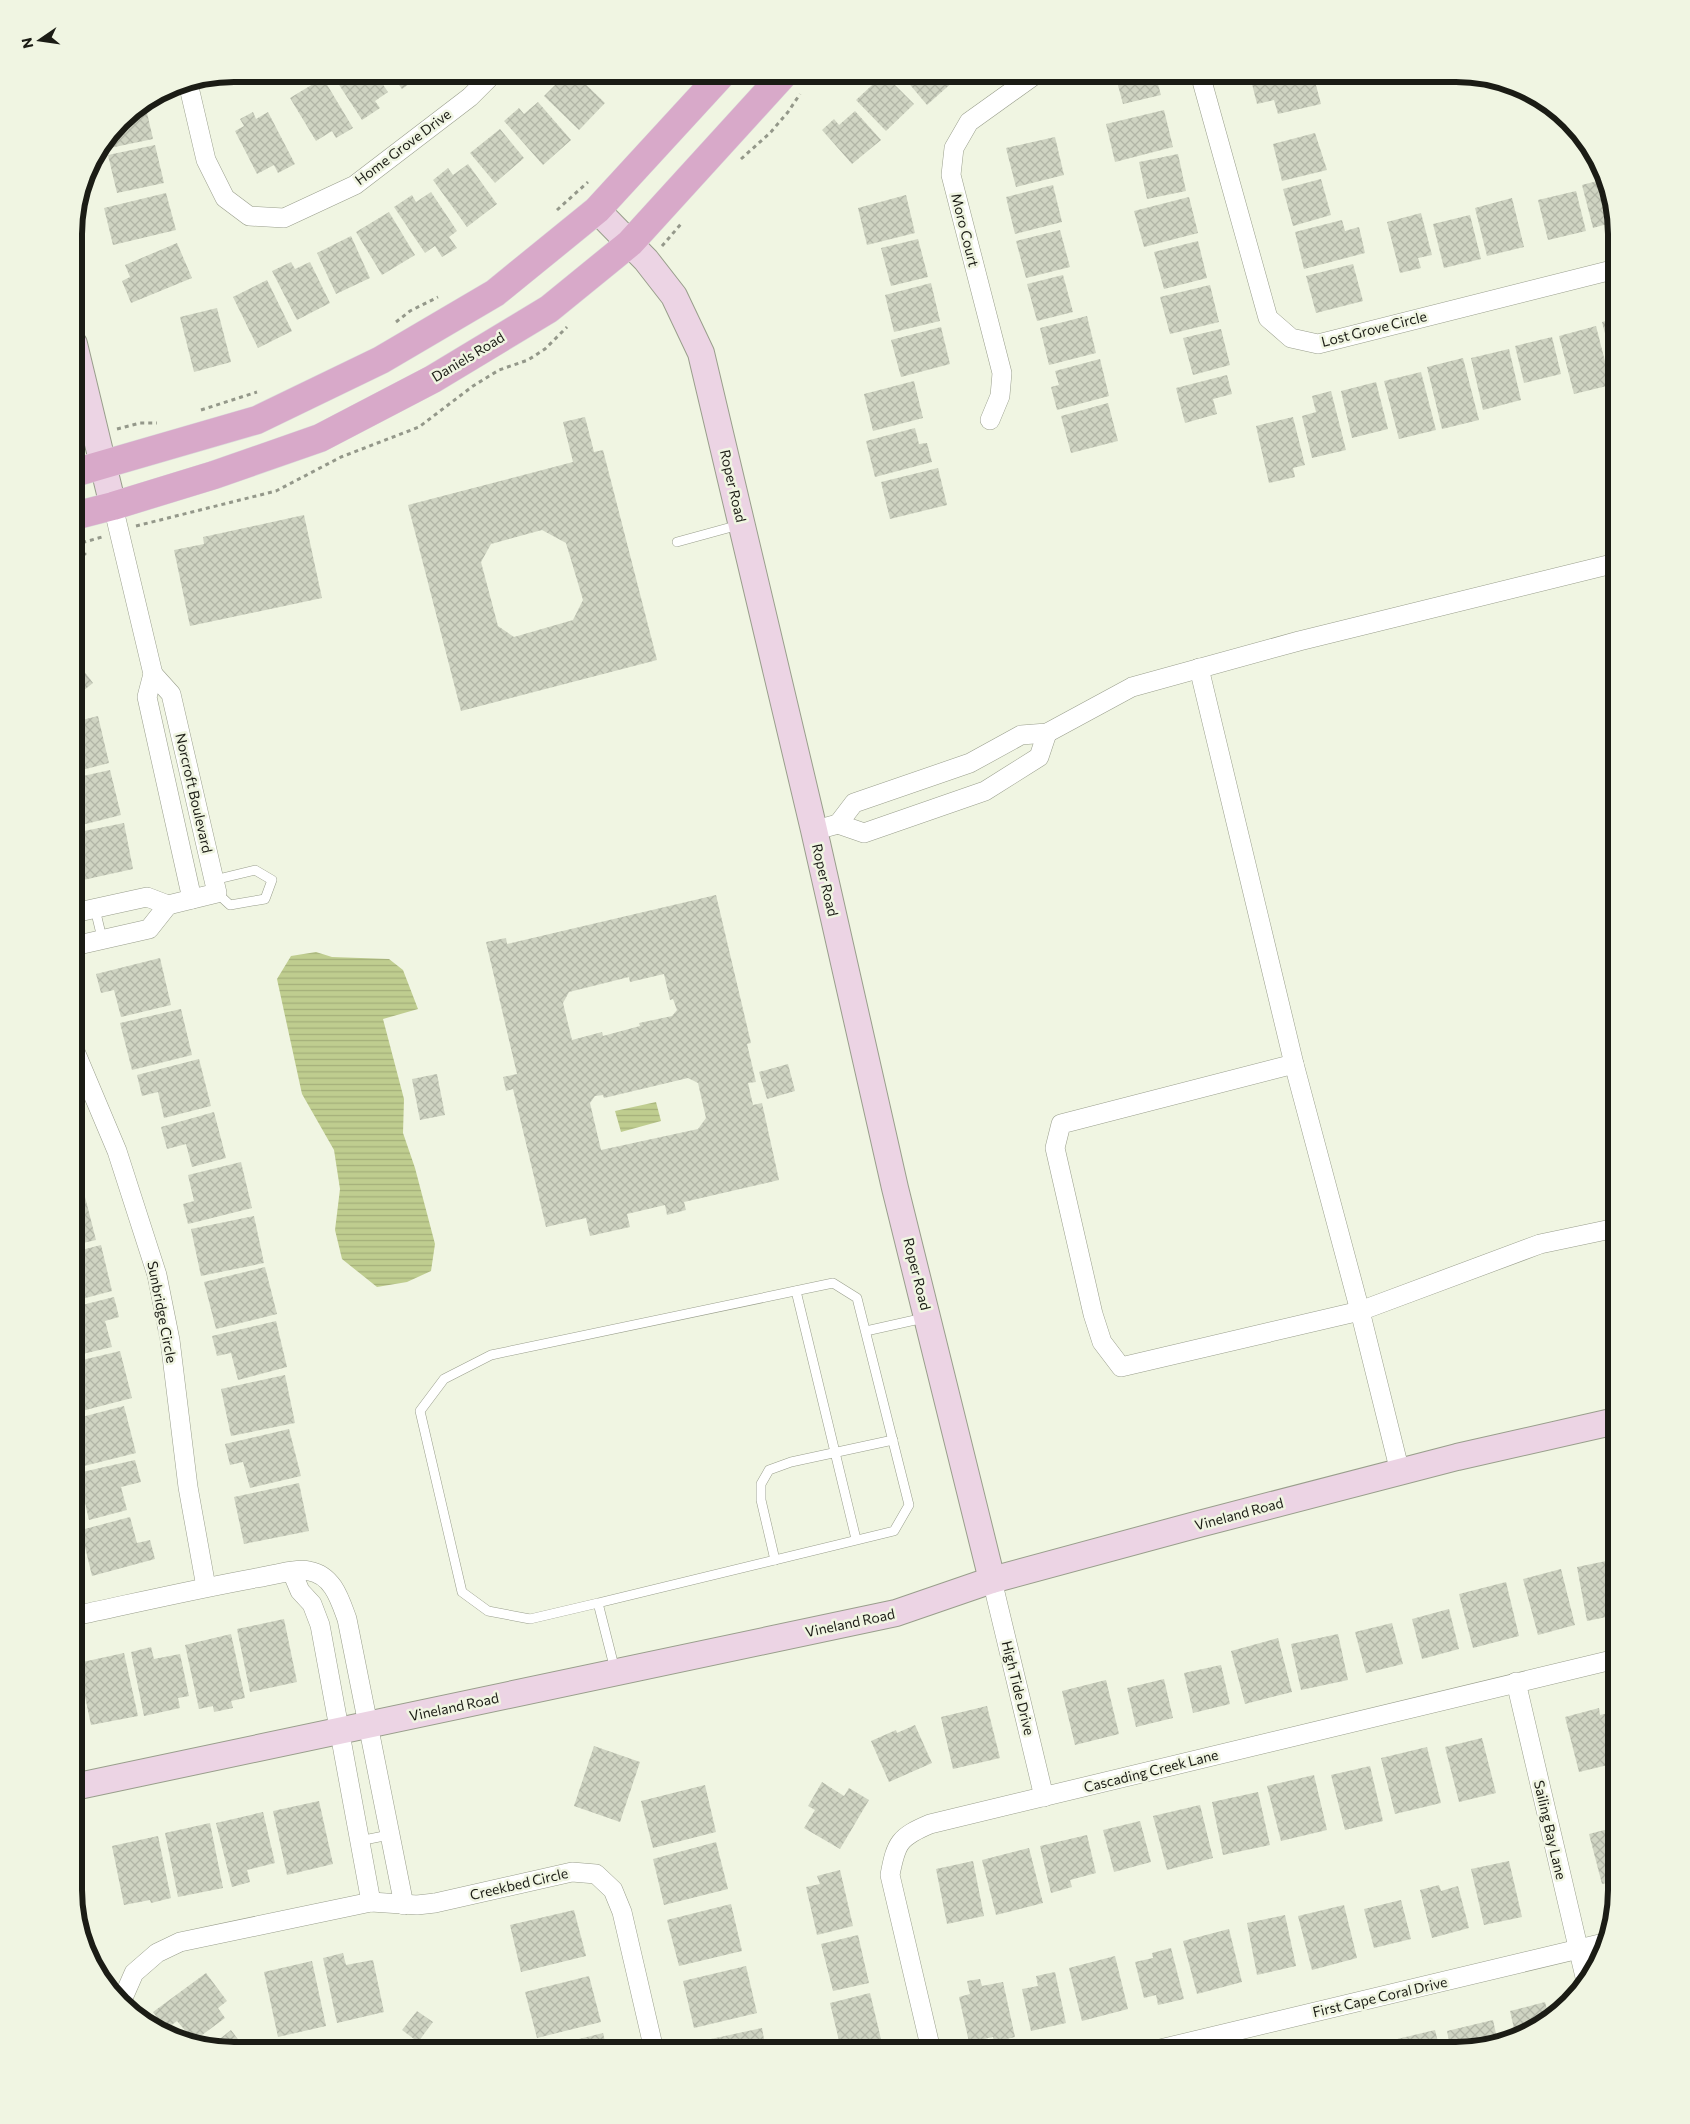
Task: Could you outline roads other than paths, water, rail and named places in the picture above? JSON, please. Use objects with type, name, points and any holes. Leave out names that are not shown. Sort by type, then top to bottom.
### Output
[{"type":"main road","points":[[83,470],[103,466],[257,420],[381,360],[495,293],[598,210],[714,82]]},
{"type":"main road","name":"Daniels Road","points":[[83,514],[214,475],[320,438],[433,379],[549,309],[630,243],[776,82]]},
{"type":"street","name":"Home Grove Drive","points":[[190,90],[206,160],[225,198],[249,216],[284,218],[355,185],[470,97],[485,82]]},
{"type":"street","name":"Moro Court","points":[[990,420],[1000,396],[1002,373],[951,174],[954,148],[968,122],[1024,83]]},
{"type":"street","name":"Lost Grove Circle","points":[[1202,83],[1268,318],[1290,338],[1318,344],[1608,271]]},
{"type":"street","name":"Roper Road","points":[[598,210],[646,260],[674,296],[701,353],[742,524],[826,827],[895,1188],[992,1580]]},
{"type":"street","points":[[83,382],[113,506]]},
{"type":"street","name":"Norcroft Boulevard","points":[[113,506],[153,674],[147,697],[192,899]]},
{"type":"street","points":[[826,827],[854,803],[970,763],[1021,735],[1047,733],[1132,687],[1299,641],[1608,565]]},
{"type":"street","points":[[1199,668],[1294,1064],[1360,1311],[1400,1472]]},
{"type":"street","name":"Norcroft Boulevard","points":[[153,674],[171,694],[215,887]]},
{"type":"street","points":[[826,827],[864,833],[985,791],[1039,757],[1047,733]]},
{"type":"street","points":[[970,763],[985,791]]},
{"type":"street","points":[[83,911],[147,897],[168,905],[192,899],[215,887]]},
{"type":"street","points":[[83,943],[149,928],[168,905]]},
{"type":"street","points":[[1294,1064],[1061,1124],[1055,1148],[1093,1314],[1102,1342],[1121,1367],[1360,1311],[1540,1244],[1608,1230]]},
{"type":"street","name":"Sunbridge Circle","points":[[83,1070],[117,1151],[157,1275],[170,1340],[188,1487],[206,1587]]},
{"type":"street","name":"Vineland Road","points":[[83,1785],[896,1613],[992,1580],[1457,1457],[1608,1423]]},
{"type":"street","points":[[83,1614],[206,1587],[292,1572],[309,1571],[326,1579],[336,1590],[347,1619],[404,1905]]},
{"type":"street","points":[[292,1572],[300,1591],[312,1604],[320,1625],[358,1841],[371,1902]]},
{"type":"street","name":"High Tide Drive","points":[[992,1580],[1044,1796]]},
{"type":"street","points":[[320,1625],[347,1619]]},
{"type":"street","name":"Cascading Creek Lane","points":[[929,2042],[890,1875],[895,1849],[909,1833],[930,1824],[1608,1661]]},
{"type":"street","name":"Sailing Bay Lane","points":[[1516,1682],[1584,1971]]},
{"type":"street","name":"Creekbed Circle","points":[[125,1995],[134,1973],[157,1953],[180,1942],[371,1902],[404,1905],[436,1903],[572,1872],[596,1874],[613,1890],[622,1912],[652,2042]]},
{"type":"street","name":"First Cape Coral Drive","points":[[1190,2042],[1596,1945]]},
{"type":"lane","points":[[677,542],[742,524]]},
{"type":"lane","points":[[254,870],[272,880],[265,899],[230,905],[215,887],[254,870]]},
{"type":"lane","points":[[95,909],[102,938]]},
{"type":"lane","points":[[833,1283],[857,1298],[866,1331],[908,1505],[894,1531],[530,1619],[488,1611],[462,1592],[420,1411],[444,1379],[491,1356],[833,1283]]},
{"type":"lane","points":[[796,1291],[856,1540]]},
{"type":"lane","points":[[866,1331],[928,1317]]},
{"type":"lane","points":[[775,1560],[761,1500],[762,1484],[769,1470],[791,1462],[892,1440]]},
{"type":"lane","points":[[598,1602],[615,1673]]},
{"type":"lane","points":[[358,1841],[389,1835]]}]
